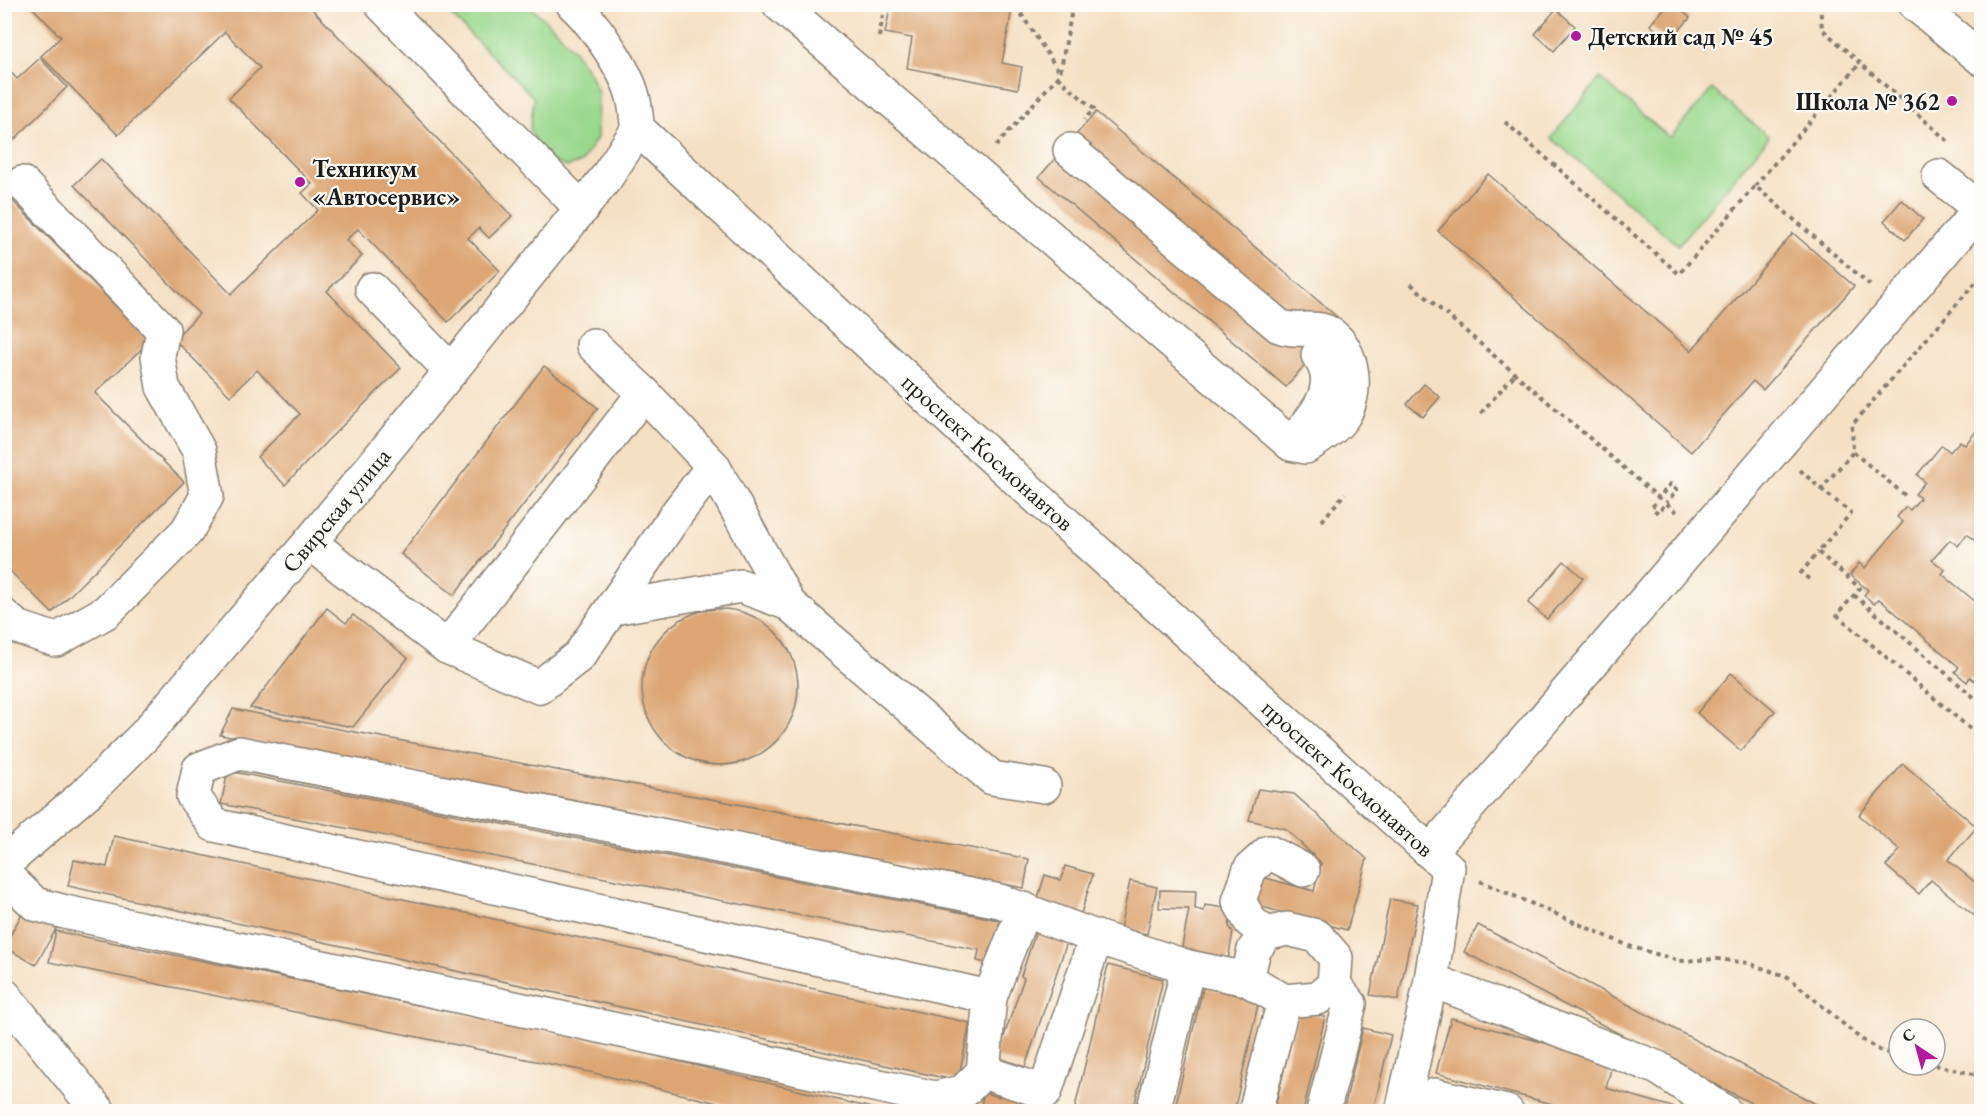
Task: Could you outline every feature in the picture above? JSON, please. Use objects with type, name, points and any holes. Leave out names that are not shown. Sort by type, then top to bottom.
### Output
[{"type":"street","points":[[381,4],[582,209]]},
{"type":"street","points":[[779,4],[1291,444],[1306,447],[1332,429],[1344,416],[1353,393],[1352,374],[1347,355],[1331,334],[1322,330],[1288,330],[1279,326],[1070,150]]},
{"type":"street","points":[[1915,4],[1982,59]]},
{"type":"street","points":[[585,8],[615,57],[633,95],[638,129]]},
{"type":"street","name":"Свирская улица","points":[[4,864],[91,789],[144,736],[310,542],[451,371],[606,178],[638,129]]},
{"type":"street","name":"проспект Космонавтов","points":[[638,129],[961,429],[1439,860]]},
{"type":"street","points":[[1402,1112],[1431,980],[1439,860],[1981,209],[1939,176]]},
{"type":"street","points":[[4,616],[17,627],[56,640],[106,612],[187,531],[207,496],[199,452],[163,387],[159,356],[163,330],[22,183]]},
{"type":"street","points":[[372,289],[451,371]]},
{"type":"street","points":[[593,345],[644,393],[713,465],[789,604]]},
{"type":"street","points":[[1291,444],[1315,414],[1328,390],[1324,363],[1318,355]]},
{"type":"street","points":[[447,647],[644,393]]},
{"type":"street","points":[[310,542],[447,647],[539,687],[579,656],[713,465]]},
{"type":"street","points":[[613,608],[741,586],[789,604],[992,778],[1044,786]]},
{"type":"street","points":[[990,997],[214,825],[192,796],[199,769],[239,753],[1000,901],[1096,937],[1188,967],[1247,979],[1284,1000],[1318,998],[1334,985]]},
{"type":"street","points":[[1266,934],[1250,921],[1239,901],[1250,869],[1269,852],[1303,870]]},
{"type":"street","points":[[4,874],[35,904],[65,912],[934,1098],[963,1092],[983,1072],[990,997],[1024,909]]},
{"type":"street","points":[[1247,979],[1254,950],[1266,934],[1287,928],[1317,936],[1336,958],[1334,985],[1350,1004],[1323,1112]]},
{"type":"street","points":[[983,1072],[1045,1092],[1096,937]]},
{"type":"street","points":[[1153,1112],[1188,967]]},
{"type":"street","points":[[1431,980],[1658,1068],[1725,1112]]},
{"type":"street","points":[[4,995],[99,1112]]},
{"type":"street","points":[[1255,1112],[1284,1000]]},
{"type":"street","points":[[1435,1095],[1507,1112]]},
{"type":"path","points":[[879,37],[885,4]]},
{"type":"path","points":[[994,148],[1058,75],[1073,4]]},
{"type":"path","points":[[1820,4],[1822,29],[1956,148]]},
{"type":"path","points":[[1016,6],[1058,75],[1094,109],[1088,116]]},
{"type":"path","points":[[1505,122],[1680,274],[1860,63]]},
{"type":"path","points":[[1755,186],[1878,292]]},
{"type":"path","points":[[1821,489],[1853,452],[1852,425],[1982,275]]},
{"type":"path","points":[[1411,284],[1659,498],[1671,484],[1677,489],[1658,513],[1652,508],[1655,503]]},
{"type":"path","points":[[1481,413],[1515,374]]},
{"type":"path","points":[[1853,452],[1907,497]]},
{"type":"path","points":[[1798,469],[1851,513],[1801,573],[1809,579]]},
{"type":"path","points":[[1322,521],[1345,494]]},
{"type":"path","points":[[1666,503],[1681,515]]},
{"type":"path","points":[[1818,552],[1860,588],[1837,615],[1982,739]]},
{"type":"path","points":[[1854,596],[1982,704]]},
{"type":"path","points":[[1439,860],[1629,946],[1680,961],[1718,959],[1748,963],[1788,978],[1861,1039],[1887,1053]]},
{"type":"path","points":[[1947,1068],[1982,1076]]},
{"type":"green space","points":[[441,5],[528,5],[573,49],[590,74],[598,93],[597,138],[582,162],[567,167],[553,162],[537,145],[530,129],[534,98]]},
{"type":"green space","points":[[1600,78],[1670,138],[1712,89],[1769,137],[1678,245],[1551,138]]},
{"type":"building","points":[[891,4],[1013,4],[1002,63],[1022,67],[1018,89],[907,68],[912,38],[885,33]]},
{"type":"building","points":[[1668,4],[1675,4],[1690,18],[1669,42],[1650,25]]},
{"type":"building","name":"Техникум «Автосервис»","points":[[30,5],[308,5],[512,216],[489,238],[479,228],[468,238],[500,271],[448,322],[358,229],[346,240],[362,256],[327,291],[401,368],[285,485],[257,457],[300,414],[257,370],[230,396],[174,339],[199,314],[74,185],[101,159],[231,294],[318,210],[302,193],[312,184],[229,98],[260,68],[225,32],[118,135],[41,56],[61,37]]},
{"type":"building","points":[[1556,9],[1575,26],[1554,51],[1535,34]]},
{"type":"building","points":[[40,58],[67,87],[5,149],[5,66],[17,79]]},
{"type":"building","points":[[1096,112],[1342,321],[1286,387],[1039,177]]},
{"type":"building","points":[[1488,174],[1691,351],[1793,233],[1854,286],[1763,390],[1753,381],[1691,452],[1438,231]]},
{"type":"building","points":[[4,192],[150,341],[95,393],[184,482],[52,613],[4,565]]},
{"type":"building","points":[[1902,200],[1923,219],[1905,240],[1884,221]]},
{"type":"building","points":[[544,366],[598,408],[454,595],[401,554]]},
{"type":"building","points":[[1424,384],[1440,397],[1423,417],[1407,404]]},
{"type":"building","points":[[1982,424],[1982,531],[1974,540],[1967,534],[1958,546],[1950,540],[1932,560],[1945,570],[1942,574],[1982,607],[1982,687],[1970,677],[1967,682],[1955,672],[1959,667],[1879,599],[1874,604],[1864,595],[1868,590],[1850,575],[1859,563],[1865,568],[1903,522],[1897,517],[1906,507],[1910,510],[1920,498],[1915,494],[1925,482],[1917,475],[1942,445],[1950,452],[1960,441],[1965,445]]},
{"type":"building","points":[[1564,561],[1583,578],[1547,619],[1528,603]]},
{"type":"building","points":[[327,608],[346,623],[353,615],[408,658],[353,727],[250,708]]},
{"type":"building","points":[[720,609],[750,615],[775,632],[792,657],[798,687],[792,717],[775,742],[750,759],[720,765],[690,759],[665,742],[648,717],[642,687],[648,657],[665,632],[690,615]]},
{"type":"building","points":[[1731,673],[1775,711],[1741,751],[1697,713]]},
{"type":"building","points":[[233,709],[1029,859],[1024,888],[220,735]]},
{"type":"building","points":[[1903,764],[1977,827],[1948,860],[1982,888],[1982,922],[1931,880],[1919,894],[1886,866],[1900,850],[1859,815]]},
{"type":"building","points":[[228,771],[1000,920],[992,964],[977,961],[979,950],[221,804]]},
{"type":"building","points":[[1258,789],[1294,794],[1367,859],[1347,930],[1255,905],[1262,877],[1314,891],[1321,863],[1286,829],[1249,820]]},
{"type":"building","points":[[114,836],[970,1023],[958,1081],[68,886],[74,860],[107,867]]},
{"type":"building","points":[[1065,866],[1093,874],[1079,920],[1035,907],[1045,875],[1061,880]]},
{"type":"building","points":[[1130,881],[1157,887],[1147,934],[1120,929]]},
{"type":"building","points":[[1160,890],[1196,891],[1195,909],[1204,911],[1205,905],[1232,909],[1229,926],[1233,932],[1228,960],[1181,952],[1189,909],[1159,908]]},
{"type":"building","points":[[1390,899],[1418,904],[1398,1000],[1370,995]]},
{"type":"building","points":[[26,906],[59,923],[36,965],[4,947]]},
{"type":"building","points":[[1478,925],[1831,1112],[1768,1112],[1464,952]]},
{"type":"building","points":[[1037,928],[1068,939],[1025,1067],[994,1056],[1000,1038],[1003,1039],[1024,978],[1021,976]]},
{"type":"building","points":[[56,931],[599,1042],[888,1112],[754,1112],[590,1072],[49,962]]},
{"type":"building","points":[[1108,965],[1163,979],[1133,1112],[1074,1112]]},
{"type":"building","points":[[1203,987],[1259,1000],[1234,1112],[1174,1112]]},
{"type":"building","points":[[1298,1011],[1325,1017],[1303,1112],[1274,1112]]},
{"type":"building","points":[[1451,1018],[1613,1061],[1606,1088],[1690,1112],[1582,1112],[1436,1073]]},
{"type":"building","points":[[1363,1028],[1391,1035],[1373,1112],[1343,1112]]},
{"type":"building","points":[[1000,1092],[1031,1101],[1028,1112],[979,1112],[984,1093],[999,1097]]},
{"type":"place","name":"Детский сад № 45","points":[[1576,36]]},
{"type":"place","name":"Школа № 362","points":[[1952,101]]},
{"type":"place","name":"Техникум «Автосервис»","points":[[300,182]]}]
